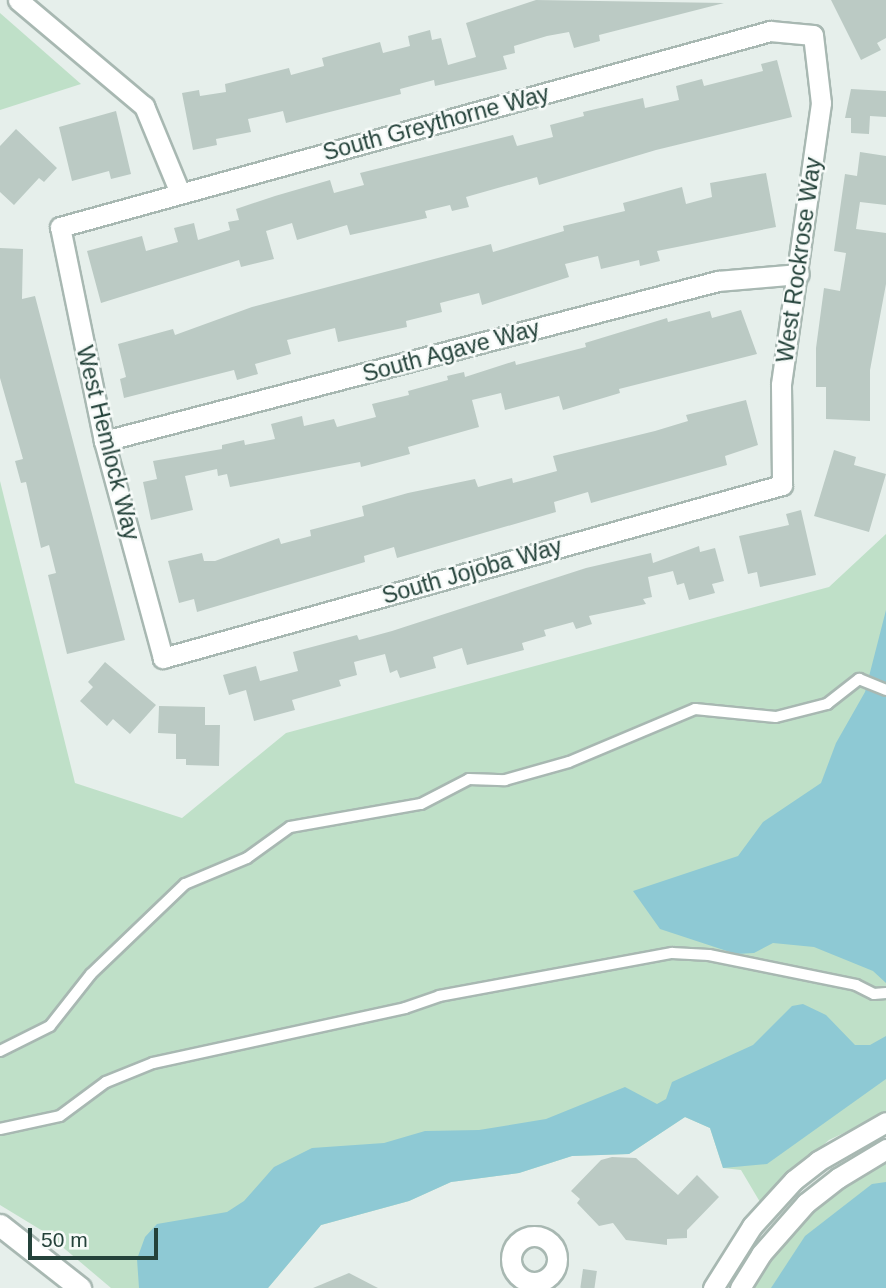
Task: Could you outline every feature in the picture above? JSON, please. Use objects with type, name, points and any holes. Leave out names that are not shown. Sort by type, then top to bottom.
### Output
[{"type":"street","points":[[18,0],[144,106],[180,193]]},
{"type":"street","name":"South Greythorne Way","points":[[60,228],[771,31],[813,35]]},
{"type":"street","name":"West Rockrose Way","points":[[782,485],[781,385],[799,274],[821,103],[813,35]]},
{"type":"street","name":"West Hemlock Way","points":[[60,228],[104,441],[163,658]]},
{"type":"street","name":"South Agave Way","points":[[104,441],[718,281],[799,274]]},
{"type":"street","name":"South Jojoba Way","points":[[163,658],[782,485]]},
{"type":"street","points":[[713,1288],[752,1226],[794,1180],[886,1122]]},
{"type":"street","points":[[740,1288],[761,1254],[806,1203],[838,1178],[886,1149]]},
{"type":"street","points":[[0,1225],[80,1288]]},
{"type":"lane","points":[[0,1051],[50,1026],[91,974],[185,884],[247,858],[290,827],[421,804],[469,779],[505,780],[569,762],[695,709],[776,717],[803,714],[827,704],[859,679],[886,690]]},
{"type":"lane","points":[[0,1129],[60,1116],[106,1082],[153,1063],[405,1008],[439,996],[672,953],[709,955],[856,985],[874,994],[886,992]]},
{"type":"green space","points":[[0,13],[81,84],[0,110]]},
{"type":"green space","points":[[0,481],[75,783],[182,818],[286,733],[829,587],[886,534],[886,1113],[829,1140],[760,1202],[741,1170],[723,1168],[710,1128],[685,1117],[629,1154],[572,1156],[519,1173],[451,1182],[409,1201],[321,1225],[268,1288],[111,1288],[46,1233],[0,1205]]},
{"type":"green space","points":[[886,1158],[886,1288],[746,1288],[767,1251],[827,1196]]},
{"type":"water","points":[[886,610],[886,983],[873,971],[814,947],[773,943],[754,953],[736,954],[660,929],[633,891],[738,856],[763,822],[821,783],[836,743],[865,692]]},
{"type":"water","points":[[803,1004],[826,1015],[855,1045],[870,1045],[886,1036],[886,1079],[767,1164],[723,1168],[710,1128],[685,1117],[629,1154],[572,1156],[519,1173],[451,1182],[409,1201],[321,1225],[268,1288],[139,1288],[137,1259],[145,1237],[157,1224],[227,1212],[244,1201],[274,1167],[312,1148],[384,1143],[425,1131],[479,1130],[546,1119],[625,1087],[657,1104],[666,1099],[672,1082],[753,1045],[792,1006]]},
{"type":"water","points":[[886,1182],[886,1288],[771,1288],[805,1236],[872,1184]]},
{"type":"building","points":[[536,0],[724,3],[599,35],[600,41],[574,48],[569,32],[547,36],[514,46],[515,53],[503,56],[507,69],[435,86],[434,80],[400,89],[401,94],[286,123],[283,111],[248,119],[251,132],[216,139],[217,145],[193,150],[182,93],[199,90],[200,96],[226,92],[225,84],[289,68],[291,75],[324,66],[322,58],[380,42],[383,53],[410,46],[408,36],[430,30],[432,40],[441,38],[448,65],[476,57],[466,23]]},
{"type":"building","points":[[831,0],[886,0],[886,38],[877,43],[881,50],[861,60]]},
{"type":"building","points":[[777,60],[792,117],[656,150],[539,185],[537,177],[466,197],[469,207],[452,211],[450,205],[425,211],[427,218],[350,235],[347,225],[297,240],[292,223],[266,231],[274,259],[241,267],[239,260],[101,303],[87,251],[142,236],[146,251],[178,242],[174,228],[194,223],[198,240],[230,230],[228,222],[239,220],[236,209],[275,196],[330,180],[334,193],[364,185],[360,173],[513,135],[517,146],[553,137],[550,125],[584,116],[583,112],[643,98],[645,108],[679,100],[676,86],[702,79],[704,86],[763,71],[761,64]]},
{"type":"building","points":[[851,89],[886,91],[886,117],[870,116],[869,134],[851,133],[851,118],[845,118]]},
{"type":"building","points":[[116,111],[131,174],[111,179],[109,171],[72,181],[59,127]]},
{"type":"building","points":[[16,129],[57,168],[44,182],[39,178],[14,205],[0,192],[0,146]]},
{"type":"building","points":[[860,152],[886,156],[886,205],[860,202],[856,229],[886,233],[886,284],[870,370],[870,421],[826,419],[826,387],[816,387],[816,348],[824,288],[840,291],[846,253],[834,251],[845,174],[857,176]]},
{"type":"building","points":[[766,173],[776,227],[657,251],[660,261],[640,266],[639,260],[601,269],[598,256],[565,264],[569,277],[482,305],[479,293],[440,303],[442,312],[406,321],[407,327],[338,342],[335,328],[287,340],[291,354],[255,364],[258,374],[237,380],[234,370],[124,398],[120,379],[126,377],[118,344],[173,329],[175,335],[252,307],[491,244],[493,252],[564,231],[563,226],[625,211],[623,203],[682,187],[686,204],[712,197],[710,183]]},
{"type":"building","points":[[0,248],[23,249],[22,299],[35,296],[125,640],[67,654],[48,575],[56,573],[49,545],[41,548],[26,482],[21,483],[15,461],[23,459],[0,378]]},
{"type":"building","points":[[741,310],[757,354],[619,389],[620,393],[563,410],[559,396],[505,410],[501,393],[472,400],[479,427],[408,447],[410,454],[361,467],[360,462],[230,487],[227,474],[218,476],[217,469],[185,476],[193,510],[151,520],[143,482],[157,479],[153,461],[222,449],[222,445],[244,440],[245,445],[275,439],[271,424],[302,416],[304,426],[334,419],[337,427],[376,417],[372,404],[409,395],[408,391],[448,380],[447,376],[464,372],[465,377],[515,361],[516,365],[586,347],[585,343],[667,318],[668,322],[710,311],[712,318]]},
{"type":"building","points":[[746,400],[758,445],[725,456],[727,465],[591,503],[588,492],[554,502],[556,512],[397,558],[394,547],[364,556],[365,562],[197,612],[194,599],[179,603],[168,561],[202,553],[204,561],[215,561],[279,538],[281,544],[311,536],[310,530],[364,516],[362,506],[408,493],[475,479],[478,487],[512,478],[513,483],[557,471],[553,456],[655,431],[688,421],[686,415]]},
{"type":"building","points":[[834,450],[856,457],[854,465],[886,474],[869,532],[814,516]]},
{"type":"building","points":[[801,510],[816,575],[760,587],[757,572],[748,574],[739,536],[789,525],[786,514]]},
{"type":"building","points":[[699,546],[700,552],[715,548],[724,581],[712,584],[715,593],[689,600],[684,583],[677,585],[673,571],[648,577],[652,597],[643,599],[646,604],[589,616],[592,624],[576,629],[573,622],[544,630],[546,636],[522,643],[524,650],[467,665],[462,648],[433,657],[436,668],[400,678],[397,670],[390,673],[385,654],[354,662],[357,675],[339,680],[341,686],[292,700],[295,710],[254,721],[246,690],[229,695],[223,675],[256,666],[260,681],[298,671],[293,652],[357,635],[359,640],[392,631],[586,568],[651,553],[653,563]]},
{"type":"building","points":[[105,662],[156,705],[130,734],[113,719],[107,726],[80,701],[93,687],[88,682]]},
{"type":"building","points":[[159,706],[205,707],[205,725],[220,725],[219,766],[186,765],[186,759],[176,759],[176,734],[158,733]]},
{"type":"building","points":[[612,1157],[636,1158],[678,1195],[697,1175],[719,1197],[687,1230],[687,1238],[667,1239],[667,1245],[626,1240],[613,1223],[599,1226],[577,1203],[580,1199],[571,1191],[601,1160]]},
{"type":"building","points":[[583,1269],[597,1271],[594,1288],[580,1288]]},
{"type":"building","points":[[349,1273],[378,1288],[313,1288]]}]
